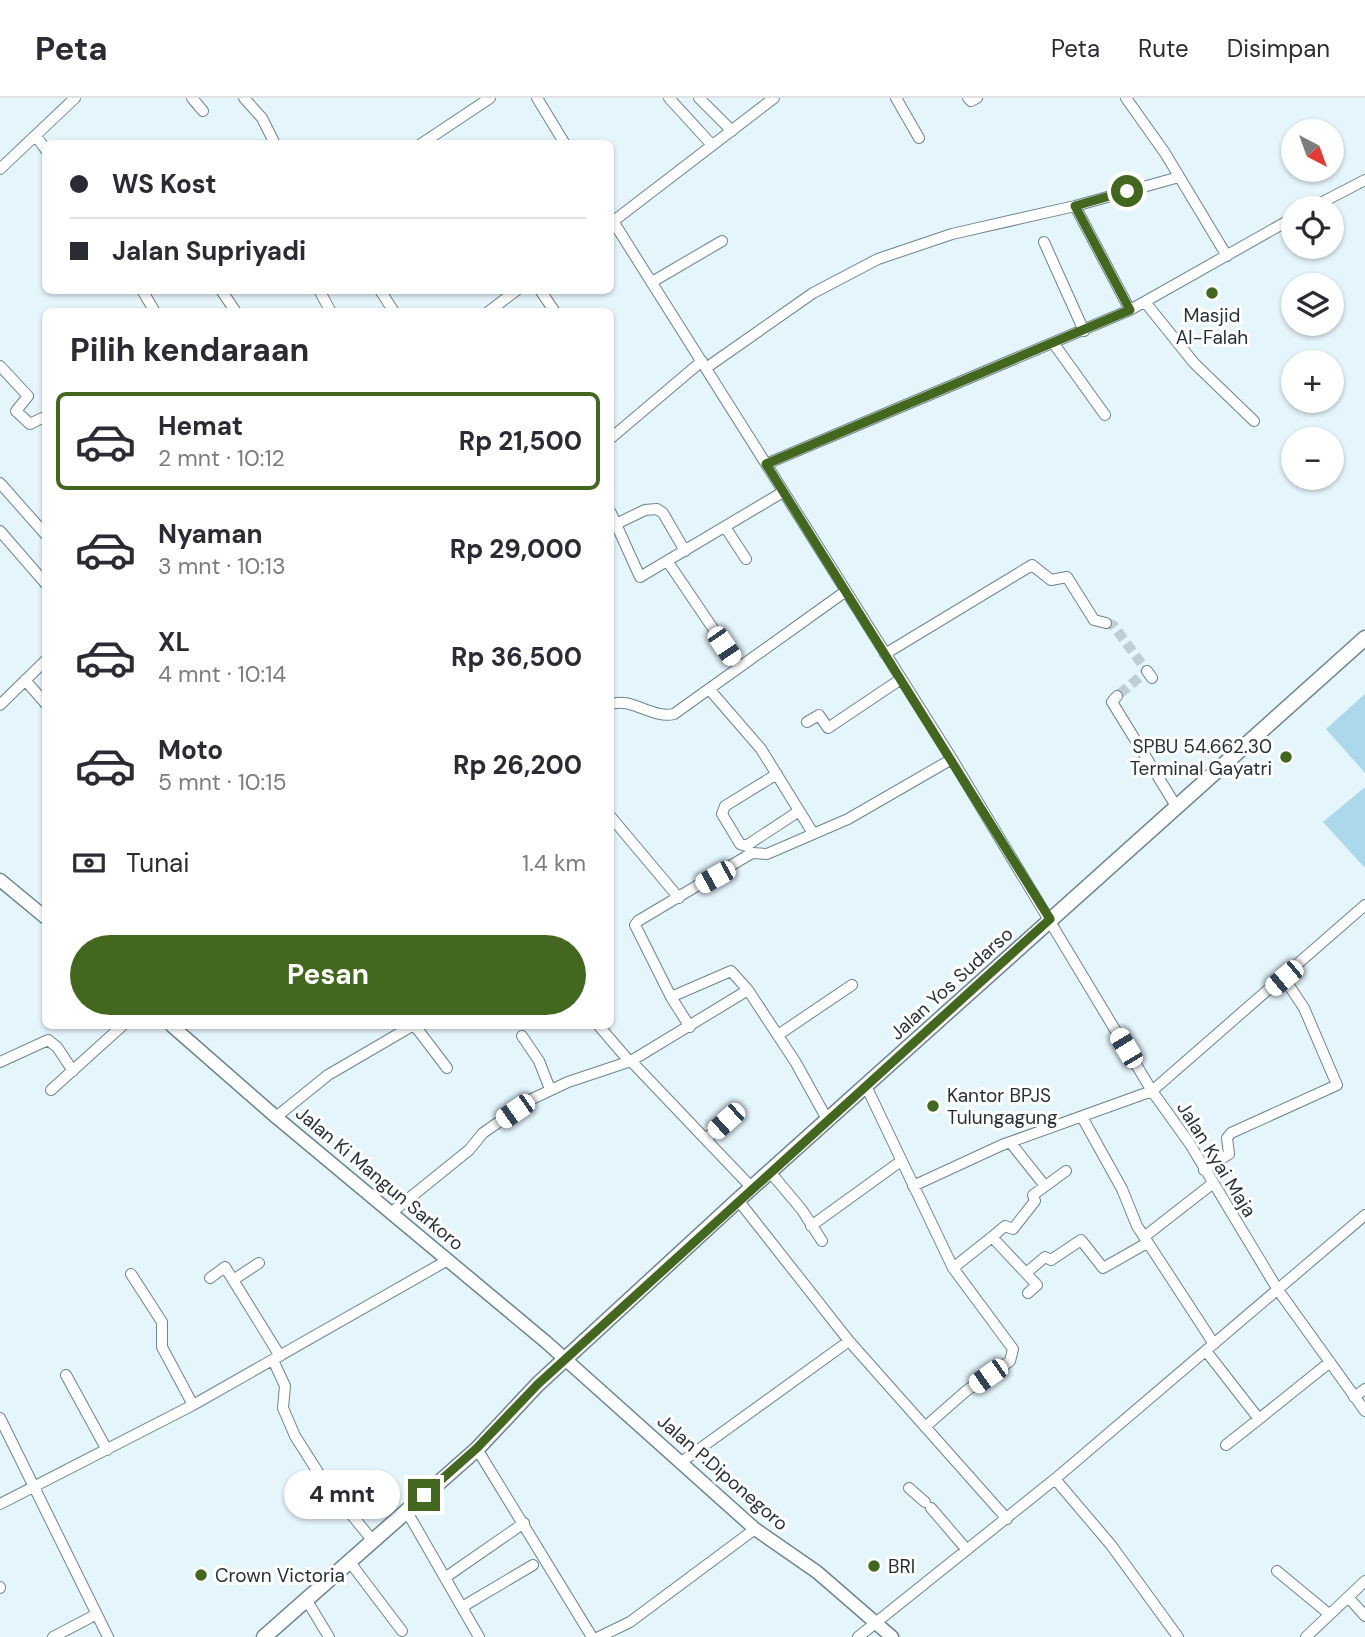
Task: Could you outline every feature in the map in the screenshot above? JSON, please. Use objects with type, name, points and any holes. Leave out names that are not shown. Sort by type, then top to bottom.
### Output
[{"type":"highway","name":"Jalan Yos Sudarso","points":[[264,1637],[281,1632],[306,1600],[477,1448],[565,1360],[738,1200],[1365,638]]},
{"type":"main road","points":[[0,880],[42,915]]},
{"type":"main road","name":"Jalan Ki Mangun Sarkoro","points":[[175,1029],[565,1360]]},
{"type":"main road","name":"Jalan P.Diponegoro","points":[[565,1360],[755,1529],[817,1572],[892,1637]]},
{"type":"street","points":[[1,165],[75,98]]},
{"type":"street","points":[[192,98],[203,111]]},
{"type":"street","points":[[244,98],[262,118],[273,140]]},
{"type":"street","points":[[427,140],[490,98]]},
{"type":"street","points":[[537,98],[563,140]]},
{"type":"street","points":[[669,98],[712,145]]},
{"type":"street","points":[[699,98],[732,131]]},
{"type":"street","points":[[614,219],[774,98]]},
{"type":"street","points":[[895,98],[919,138]]},
{"type":"street","points":[[968,98],[971,101],[977,98]]},
{"type":"street","points":[[1126,98],[1179,177],[1227,256]]},
{"type":"street","points":[[36,136],[42,144]]},
{"type":"street","points":[[614,436],[704,365],[813,293],[878,259],[952,234],[1075,206],[1179,177]]},
{"type":"street","points":[[1334,196],[1365,180]]},
{"type":"street","points":[[1075,206],[1130,310]]},
{"type":"street","name":"Jalan Kyai Maja","points":[[614,224],[952,760],[1152,1091],[1190,1144],[1278,1290],[1365,1411]]},
{"type":"street","points":[[766,464],[906,402],[1054,344],[1130,310],[1281,225]]},
{"type":"street","points":[[652,282],[722,241]]},
{"type":"street","points":[[1044,242],[1084,331]]},
{"type":"street","points":[[493,308],[512,294]]},
{"type":"street","points":[[1145,302],[1194,363],[1254,421]]},
{"type":"street","points":[[1054,344],[1105,415]]},
{"type":"street","points":[[0,366],[28,396],[16,411],[23,421],[30,424],[42,418]]},
{"type":"street","points":[[0,483],[42,530]]},
{"type":"street","points":[[614,520],[639,576],[668,562],[783,492]]},
{"type":"street","points":[[616,524],[645,510],[657,509],[663,513],[685,551]]},
{"type":"street","points":[[725,527],[746,559]]},
{"type":"street","points":[[0,531],[42,579]]},
{"type":"street","points":[[668,562],[738,667]]},
{"type":"street","points":[[885,654],[1032,565],[1051,580],[1067,577],[1094,620],[1106,623]]},
{"type":"street","points":[[614,703],[622,702],[670,716],[846,592]]},
{"type":"street","points":[[0,705],[42,664]]},
{"type":"street","points":[[25,680],[42,699]]},
{"type":"street","points":[[807,722],[819,715],[828,728],[901,680]]},
{"type":"street","points":[[709,689],[777,774],[811,830]]},
{"type":"street","points":[[1117,696],[1112,702],[1176,806]]},
{"type":"street","points":[[690,1027],[671,997],[635,925],[752,853],[767,854],[848,819],[952,760]]},
{"type":"street","points":[[777,774],[725,806],[722,814],[740,844],[746,846],[799,811]]},
{"type":"street","points":[[614,821],[679,898]]},
{"type":"street","points":[[912,1186],[1010,1142],[1152,1091],[1365,905]]},
{"type":"street","points":[[671,997],[732,971],[778,1035],[828,1121]]},
{"type":"street","points":[[1204,1170],[1229,1154],[1227,1138],[1231,1133],[1337,1085],[1304,1007],[1284,978]]},
{"type":"street","points":[[778,1035],[852,985]]},
{"type":"street","points":[[391,1213],[469,1150],[483,1133],[550,1088],[630,1061],[748,990]]},
{"type":"street","points":[[51,1090],[119,1029]]},
{"type":"street","points":[[276,1117],[328,1075],[409,1029]]},
{"type":"street","points":[[416,1029],[447,1068]]},
{"type":"street","points":[[602,1029],[753,1189]]},
{"type":"street","points":[[522,1036],[539,1061],[550,1088]]},
{"type":"street","points":[[0,1062],[48,1040],[57,1047],[73,1071]]},
{"type":"street","points":[[866,1086],[953,1268],[1013,1349],[1014,1355],[925,1427]]},
{"type":"street","points":[[1083,1117],[1146,1240],[1210,1347],[1259,1419]]},
{"type":"street","points":[[706,1139],[726,1121]]},
{"type":"street","points":[[1010,1142],[1045,1186]]},
{"type":"street","points":[[811,1226],[901,1161]]},
{"type":"street","points":[[953,1268],[1005,1226],[1012,1230],[1035,1201],[1033,1195],[1066,1171]]},
{"type":"street","points":[[771,1173],[822,1241]]},
{"type":"street","points":[[1026,1273],[1045,1257],[1051,1260],[1081,1240],[1102,1268],[1146,1240],[1212,1184]]},
{"type":"street","points":[[738,1200],[849,1341],[1007,1518]]},
{"type":"street","points":[[858,1637],[1055,1479],[1365,1215]]},
{"type":"street","points":[[992,1237],[1037,1285],[1028,1293]]},
{"type":"street","points":[[0,1504],[193,1405],[448,1260]]},
{"type":"street","points":[[233,1280],[260,1263]]},
{"type":"street","points":[[210,1278],[225,1267],[277,1358],[285,1386],[284,1412],[295,1436],[329,1488],[373,1541]]},
{"type":"street","points":[[131,1273],[162,1322],[162,1347],[193,1405]]},
{"type":"street","points":[[680,1463],[849,1341]]},
{"type":"street","points":[[1226,1445],[1330,1362]]},
{"type":"street","points":[[66,1375],[107,1450]]},
{"type":"street","points":[[1354,1396],[1365,1389]]},
{"type":"street","points":[[0,1418],[108,1637]]},
{"type":"street","points":[[477,1448],[524,1524],[540,1561],[592,1637]]},
{"type":"street","points":[[1055,1479],[1111,1545],[1178,1637]]},
{"type":"street","points":[[909,1488],[928,1505],[967,1550]]},
{"type":"street","points":[[406,1510],[479,1637]]},
{"type":"street","points":[[446,1577],[524,1524]]},
{"type":"street","points":[[599,1637],[630,1622],[755,1529]]},
{"type":"street","points":[[349,1561],[401,1631]]},
{"type":"street","points":[[463,1607],[540,1561]]},
{"type":"street","points":[[1277,1571],[1329,1614]]},
{"type":"street","points":[[1306,1637],[1365,1581]]},
{"type":"street","points":[[1348,1597],[1365,1616]]},
{"type":"street","points":[[306,1600],[329,1637]]},
{"type":"street","points":[[53,1637],[95,1615]]},
{"type":"shaded area","points":[[1365,694],[1365,773],[1326,729]]},
{"type":"shaded area","points":[[1365,787],[1365,868],[1323,822]]},
{"type":"tunnel","points":[[1106,623],[1113,625],[1147,671],[1117,696]]},
{"type":"place","name":"Masjid Al-Falah","points":[[1212,293]]},
{"type":"place","name":"SPBU 54.662.30 Terminal Gayatri","points":[[1286,757]]},
{"type":"place","name":"Kantor BPJS Tulungagung","points":[[933,1106]]},
{"type":"place","name":"BRI","points":[[874,1566]]},
{"type":"place","name":"Crown Victoria","points":[[201,1575]]},
{"type":"route","points":[[424,1495],[477,1448],[538,1384],[1050,919],[766,464],[906,402],[1054,344],[1130,310],[1075,206],[1127,191]]}]
